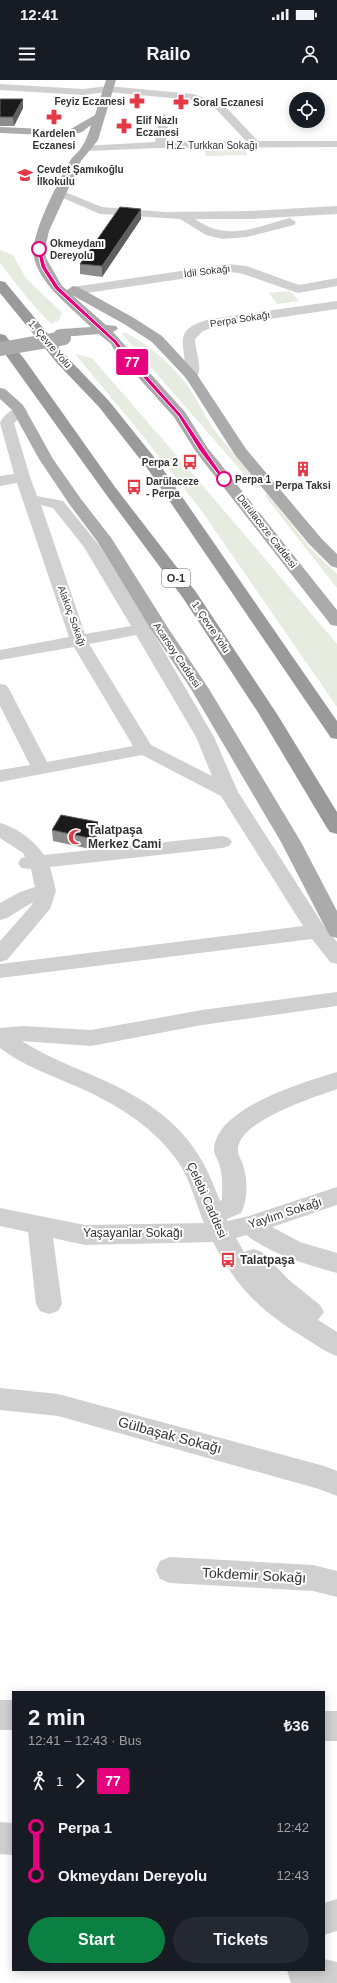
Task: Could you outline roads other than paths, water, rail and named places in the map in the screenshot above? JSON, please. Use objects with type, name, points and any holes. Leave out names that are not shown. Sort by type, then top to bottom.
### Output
[{"type":"highway","name":"1. Çevre Yolu","points":[[0,285],[62,360],[104,404],[153,465],[337,734]]},
{"type":"highway","name":"1. Çevre Yolu","points":[[0,338],[20,363],[110,490],[203,615],[268,714],[337,828]]},
{"type":"main road","name":"Darülaceze Caddesi","points":[[110,85],[98,117],[98,124],[87,148],[74,145],[60,193],[43,231],[39,249],[44,267],[54,282],[68,292],[129,321],[157,339],[191,376],[240,452],[333,557]]},
{"type":"main road","points":[[0,130],[74,145],[80,130],[91,119],[98,117]]},
{"type":"main road","name":"Darülaceze Caddesi","points":[[68,292],[78,306],[116,342],[121,350],[180,415],[201,449],[337,620]]},
{"type":"main road","points":[[62,336],[80,321],[82,314],[78,306]]},
{"type":"main road","points":[[0,349],[102,329],[126,331],[164,348]]},
{"type":"main road","points":[[0,343],[62,336],[92,340],[121,350]]},
{"type":"main road","name":"Acarsoy Caddesi","points":[[0,385],[19,397],[46,459],[75,502],[104,539],[159,628],[204,696],[291,842],[327,931]]},
{"type":"main road","name":"Acarsoy Caddesi","points":[[0,392],[24,411],[79,494],[116,539],[265,774],[337,904]]},
{"type":"main road","points":[[302,576],[319,589],[337,597]]},
{"type":"street","points":[[0,88],[83,92],[110,85],[193,97],[220,106],[256,145]]},
{"type":"street","points":[[160,145],[164,117]]},
{"type":"street","name":"H.Z. Turkkan Sokağı","points":[[87,148],[160,145],[337,144]]},
{"type":"street","points":[[60,193],[100,210],[165,216],[251,215],[337,210]]},
{"type":"street","points":[[183,216],[196,226],[214,235],[224,237],[252,232],[289,222],[317,223]]},
{"type":"street","name":"İdil Sokağı","points":[[68,292],[228,268],[242,269],[298,290],[337,282]]},
{"type":"street","name":"Perpa Sokağı","points":[[191,376],[192,363],[187,342],[188,337],[198,327],[211,322],[337,306]]},
{"type":"street","points":[[0,415],[24,411]]},
{"type":"street","name":"Alakoç Sokağı","points":[[24,411],[9,419],[7,423],[22,477],[31,499],[79,641],[144,749]]},
{"type":"street","points":[[0,481],[22,477]]},
{"type":"street","points":[[31,499],[58,504],[92,545],[205,737],[228,792],[327,931],[337,957]]},
{"type":"street","points":[[0,655],[142,629]]},
{"type":"street","points":[[0,689],[41,768]]},
{"type":"street","points":[[0,776],[144,749],[228,792]]},
{"type":"street","points":[[0,829],[30,850],[33,863]]},
{"type":"street","points":[[0,839],[33,863],[43,876],[40,909],[0,955]]},
{"type":"street","points":[[33,863],[222,842]]},
{"type":"street","points":[[0,913],[18,901],[41,892]]},
{"type":"street","points":[[0,940],[35,901],[41,892]]},
{"type":"street","points":[[0,971],[327,931]]},
{"type":"street","points":[[2,1033],[33,1034],[65,1039],[90,1038],[184,1020],[337,999]]},
{"type":"street","name":"Çelebi Caddesi","points":[[2,1033],[14,1047],[44,1065],[110,1093],[164,1131],[178,1144],[189,1159],[232,1224],[242,1246],[267,1275],[294,1301],[337,1329]]},
{"type":"street","points":[[337,1080],[285,1100],[246,1119],[228,1137],[226,1150],[233,1168],[234,1201],[232,1206],[232,1224],[290,1250],[337,1263]]},
{"type":"street","name":"Yaylım Sokağı","points":[[232,1224],[337,1196]]},
{"type":"street","name":"Yaşayanlar Sokağı","points":[[0,1217],[84,1235],[232,1224]]},
{"type":"street","name":"Çelebi Caddesi","points":[[232,1224],[237,1261],[269,1300],[300,1323],[337,1346]]},
{"type":"street","points":[[39,1225],[49,1304]]},
{"type":"street","name":"Gülbaşak Sokağı","points":[[0,1399],[58,1404],[324,1478],[337,1484]]},
{"type":"street","name":"Tokdemir Sokağı","points":[[170,1570],[314,1578],[337,1584]]},
{"type":"street","points":[[0,1715],[12,1715]]},
{"type":"street","points":[[325,1726],[337,1726]]},
{"type":"street","points":[[0,1838],[12,1840]]},
{"type":"street","points":[[325,1919],[337,1915]]},
{"type":"street","points":[[303,1975],[337,1979]]},
{"type":"place","name":"Feyiz Eczanesi","points":[[137,101]]},
{"type":"place","name":"Soral Eczanesi","points":[[181,102]]},
{"type":"place","name":"Kardelen Eczanesi","points":[[54,117]]},
{"type":"place","name":"Elif Nazlı Eczanesi","points":[[124,126]]},
{"type":"place","name":"Cevdet Şamıkoğlu İlkokulu","points":[[25,175]]},
{"type":"place","name":"Okmeydanı Dereyolu","points":[[39,249]]},
{"type":"place","name":"Perpa 2","points":[[190,462]]},
{"type":"place","name":"Perpa Taksi","points":[[303,469]]},
{"type":"place","name":"Perpa 1","points":[[224,479]]},
{"type":"place","name":"Darülaceze - Perpa","points":[[134,487]]},
{"type":"place","name":"Talatpaşa Merkez Cami","points":[[76,837]]},
{"type":"place","name":"Talatpaşa","points":[[228,1260]]}]
